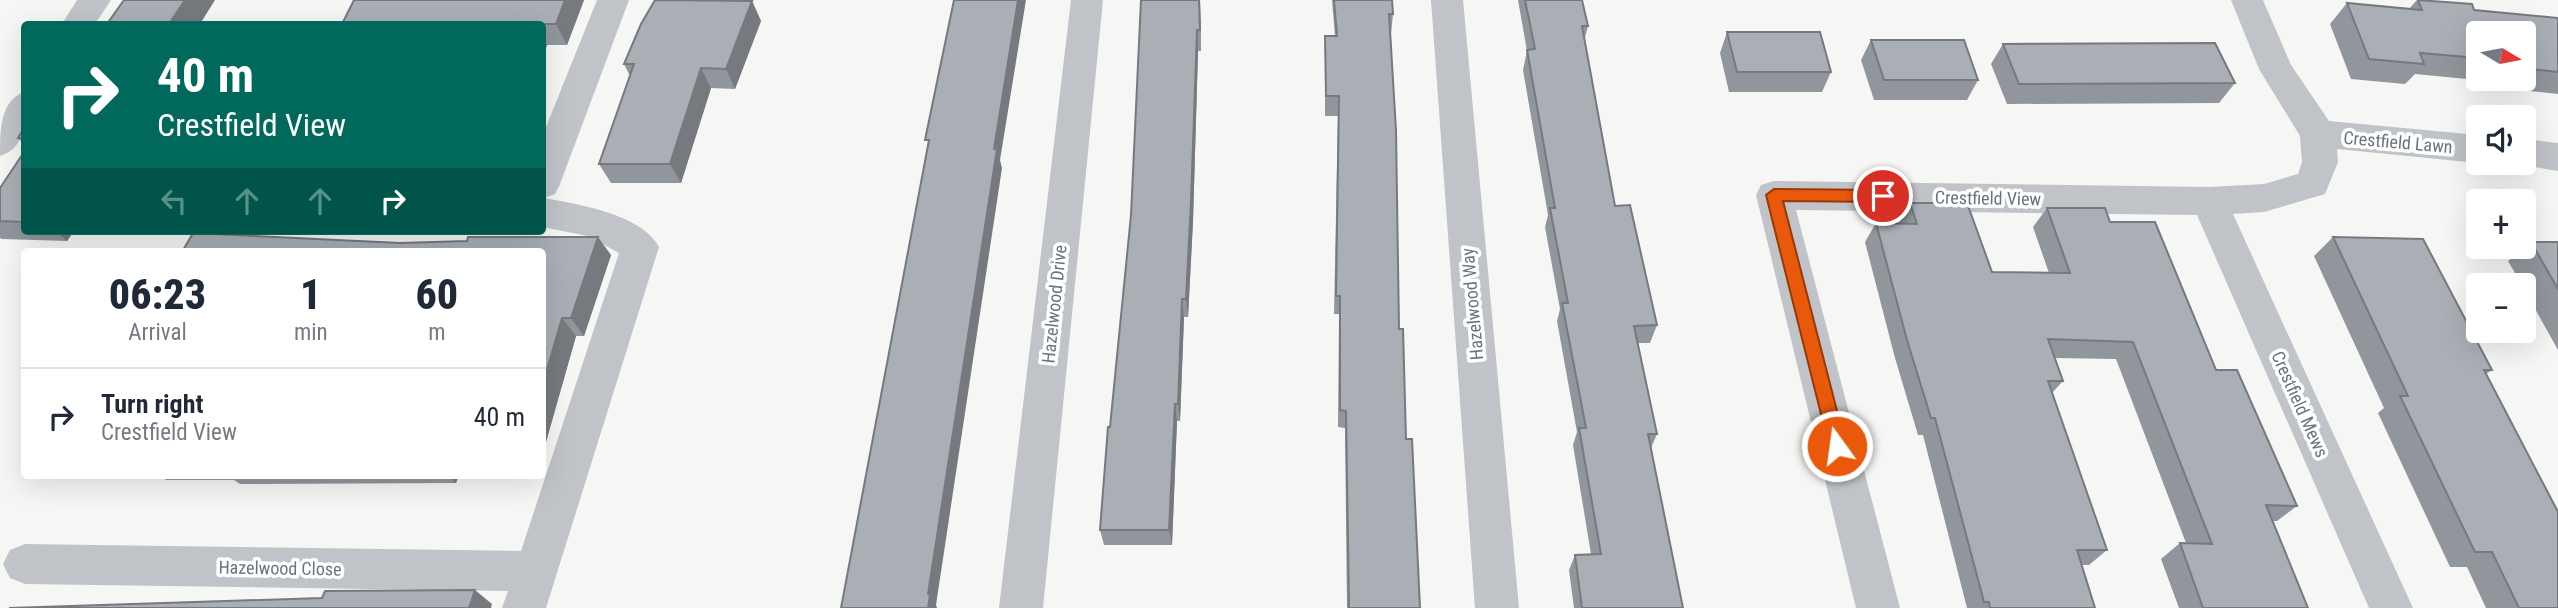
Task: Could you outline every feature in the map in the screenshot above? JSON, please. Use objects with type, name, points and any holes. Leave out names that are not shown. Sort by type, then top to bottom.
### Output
[{"type":"street","points":[[80,21],[95,0]]},
{"type":"street","points":[[546,174],[613,0]]},
{"type":"street","name":"Hazelwood Drive","points":[[1021,608],[1087,0]]},
{"type":"street","name":"Hazelwood Way","points":[[1447,0],[1497,608]]},
{"type":"street","points":[[2209,201],[2264,198],[2312,184],[2320,162],[2318,134],[2276,69],[2247,0]]},
{"type":"street","points":[[0,142],[21,110]]},
{"type":"street","name":"Crestfield Lawn","points":[[2318,134],[2466,148]]},
{"type":"street","points":[[2536,154],[2558,157]]},
{"type":"street","name":"Crestfield View","points":[[1878,608],[1774,195],[2209,201]]},
{"type":"street","name":"Crestfield Mews","points":[[2209,201],[2391,608]]},
{"type":"street","name":"Hazelwood Close","points":[[25,564],[530,590],[640,247],[596,223],[546,213]]},
{"type":"building","points":[[124,0],[185,0],[171,21],[109,21]]},
{"type":"building","points":[[354,0],[565,0],[556,24],[546,24],[546,21],[344,21]]},
{"type":"building","points":[[655,0],[752,1],[726,69],[701,68],[670,164],[599,164],[634,64],[624,64],[641,24]]},
{"type":"building","points":[[954,0],[1018,0],[928,608],[841,608],[929,140],[925,140]]},
{"type":"building","points":[[1141,0],[1199,0],[1200,30],[1197,30],[1186,299],[1182,299],[1169,530],[1100,530],[1108,427],[1131,215]]},
{"type":"building","points":[[1334,0],[1392,0],[1393,14],[1389,14],[1396,130],[1399,329],[1403,329],[1406,439],[1412,439],[1420,608],[1349,608],[1346,411],[1340,410],[1340,296],[1336,296],[1339,96],[1326,96],[1325,36],[1337,36]]},
{"type":"building","points":[[1525,0],[1582,0],[1588,26],[1582,26],[1615,206],[1630,205],[1657,325],[1634,326],[1657,434],[1648,434],[1683,608],[1582,608],[1575,555],[1601,554],[1579,428],[1586,428],[1562,303],[1568,303],[1550,208],[1555,208],[1527,50],[1535,49]]},
{"type":"building","points":[[2418,0],[2472,4],[2474,10],[2558,18],[2558,72],[2536,69],[2536,21],[2466,21],[2466,57],[2420,53],[2424,64],[2369,59],[2347,3],[2422,10]]},
{"type":"building","points":[[1727,32],[1820,32],[1831,72],[1737,72]]},
{"type":"building","points":[[1871,40],[1964,40],[1978,80],[1884,80]]},
{"type":"building","points":[[2215,43],[2235,83],[2019,84],[2003,44]]},
{"type":"building","points":[[21,156],[21,222],[0,221],[0,188]]},
{"type":"building","points":[[1910,203],[1967,203],[1992,272],[2070,273],[2047,208],[2105,208],[2110,222],[2155,222],[2216,370],[2237,370],[2297,506],[2266,505],[2308,608],[2203,608],[2180,543],[2212,544],[2133,342],[2048,339],[2063,381],[2048,381],[2107,550],[2077,550],[2095,608],[1990,608],[1989,602],[1984,602],[1935,418],[1931,418],[1907,340],[1876,223],[1917,224]]},
{"type":"building","points":[[192,235],[400,243],[467,241],[468,237],[598,237],[571,318],[562,318],[546,373],[546,248],[184,248]]},
{"type":"building","points":[[2333,237],[2423,239],[2466,321],[2466,343],[2478,343],[2492,370],[2484,370],[2558,512],[2558,608],[2519,608],[2492,552],[2475,552],[2400,396],[2408,396]]},
{"type":"building","points":[[2536,242],[2558,242],[2558,289],[2536,251]]},
{"type":"building","points":[[475,590],[469,608],[9,608],[322,598],[325,591]]},
{"type":"route","points":[[1837,446],[1774,195],[1883,196]]}]
